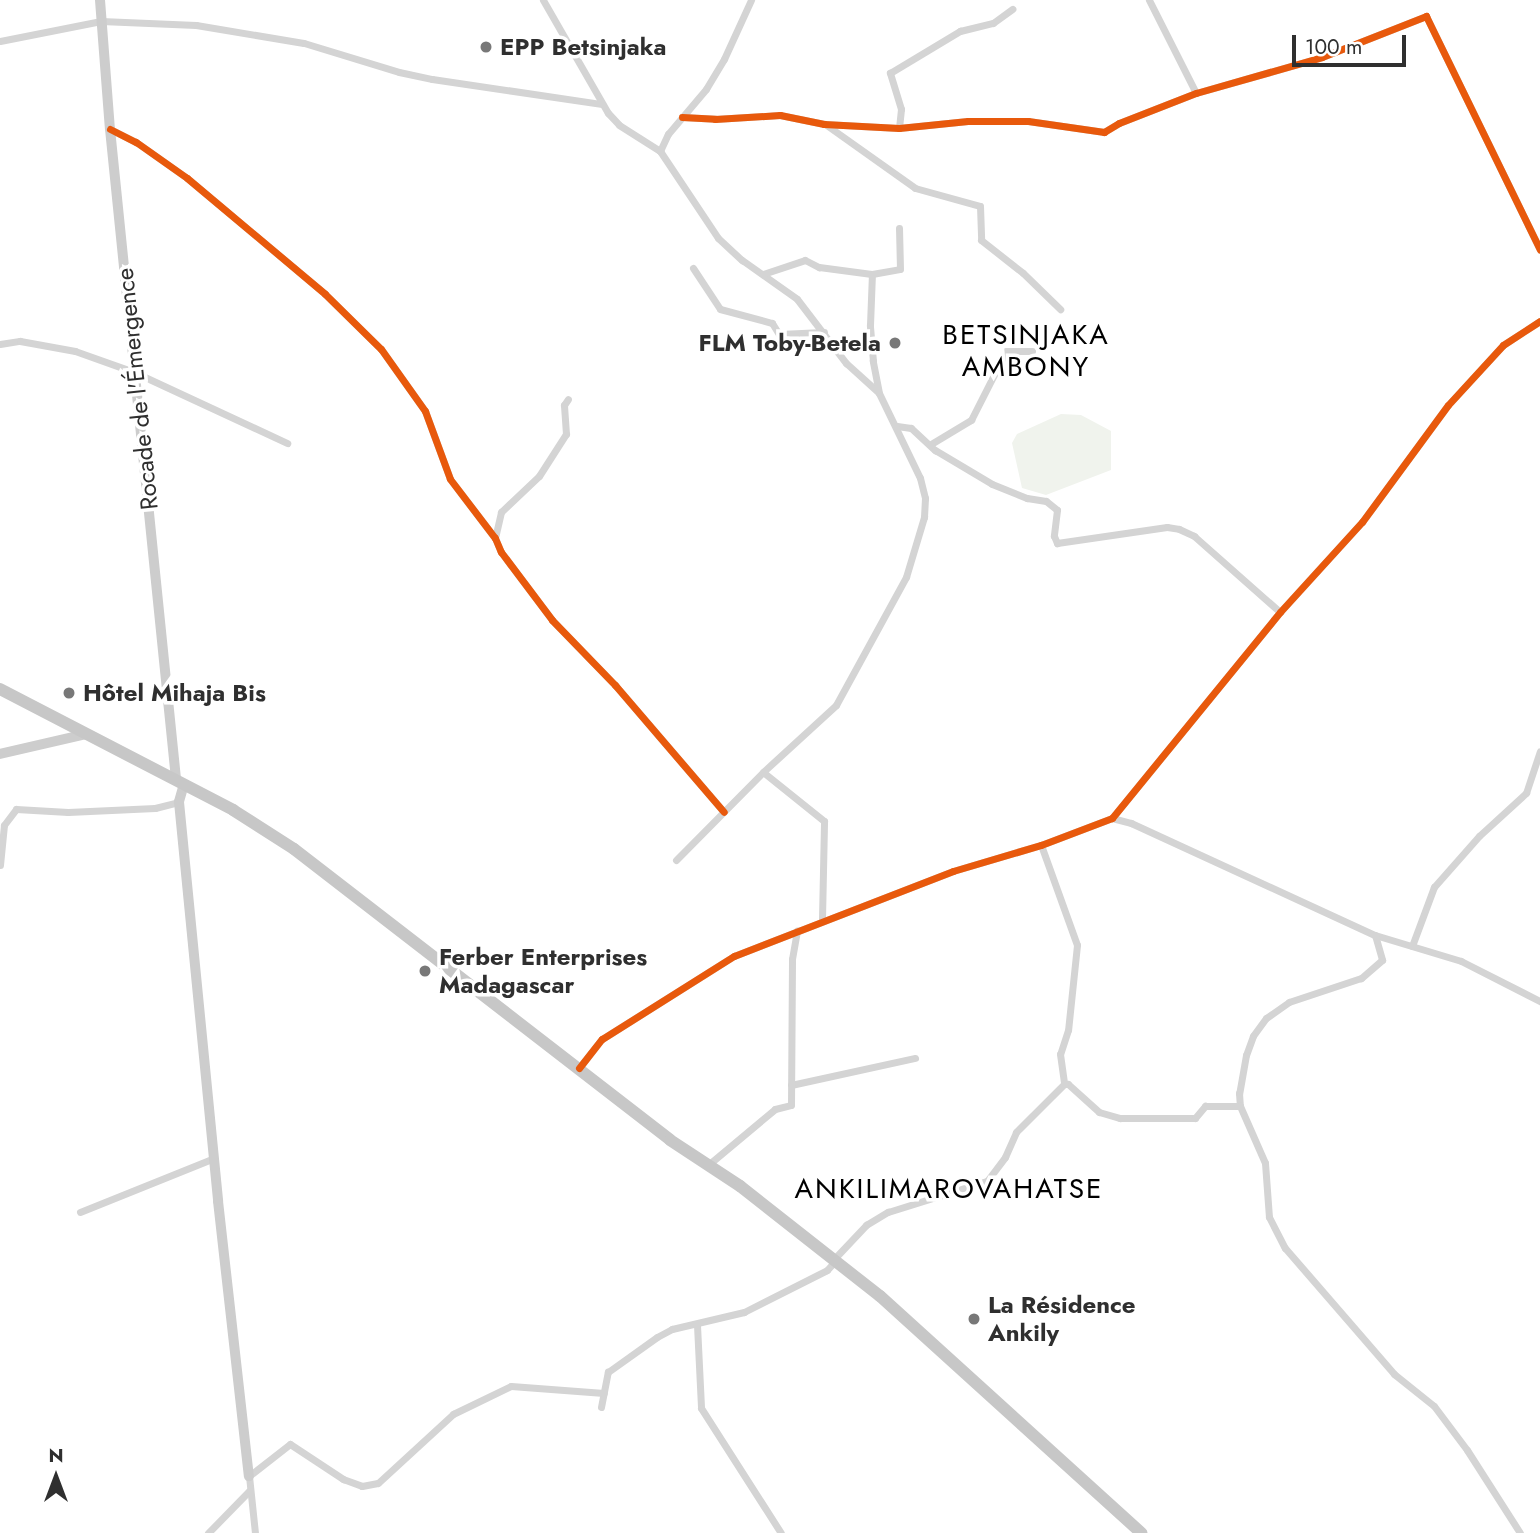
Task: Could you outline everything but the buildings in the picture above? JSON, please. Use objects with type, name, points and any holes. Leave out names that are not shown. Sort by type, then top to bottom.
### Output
[{"type":"main road","points":[[0,689],[180,781],[294,849],[670,1140],[740,1186],[880,1296],[1141,1533]]},
{"type":"street","name":"Rocade de l'Émergence","points":[[100,0],[134,372],[180,781]]},
{"type":"street","points":[[542,0],[602,104],[619,125],[660,151],[718,238],[797,299],[846,363],[879,393],[920,478],[925,498],[924,517],[906,577],[836,705],[763,772],[676,860]]},
{"type":"street","points":[[660,151],[668,134],[706,89],[724,59],[751,0]]},
{"type":"street","points":[[1149,0],[1196,93]]},
{"type":"street","points":[[899,128],[901,110],[890,73],[960,32],[993,23],[1012,9]]},
{"type":"street","points":[[682,117],[696,120],[779,115],[824,124],[899,128],[968,121],[1028,121],[1104,132],[1119,122],[1196,93],[1322,57],[1426,16],[1540,250]]},
{"type":"street","points":[[0,41],[101,21],[196,25],[304,43],[399,72],[602,104]]},
{"type":"street","points":[[824,124],[915,188],[980,206],[981,240],[1060,309]]},
{"type":"street","points":[[110,129],[136,142],[187,178],[325,294],[381,349],[425,411],[450,480],[495,538],[501,552],[552,620],[623,695],[724,812]]},
{"type":"street","points":[[762,274],[805,260],[819,267],[872,274],[900,269],[899,228]]},
{"type":"street","points":[[693,268],[720,309],[772,323],[779,334],[824,332]]},
{"type":"street","points":[[872,274],[870,325],[879,393]]},
{"type":"street","points":[[579,1068],[602,1039],[734,956],[822,919],[957,870],[1041,845],[1112,818],[1280,611],[1362,522],[1433,424],[1489,358],[1503,345],[1540,321]]},
{"type":"street","points":[[0,344],[20,341],[75,351],[134,372],[287,443]]},
{"type":"street","points":[[931,444],[971,420],[1006,351],[1032,351]]},
{"type":"street","points":[[495,538],[501,512],[539,476],[566,434],[564,405],[568,400]]},
{"type":"street","points":[[897,426],[911,428],[992,484],[1027,498],[1046,501],[1057,510],[1054,536],[1057,543],[1167,527],[1179,529],[1194,536],[1280,611]]},
{"type":"street","points":[[0,754],[86,734]]},
{"type":"street","points":[[1412,946],[1434,887],[1479,836],[1526,793],[1540,751]]},
{"type":"street","points":[[763,772],[824,821],[822,919]]},
{"type":"street","points":[[180,781],[179,802],[214,1157],[255,1533]]},
{"type":"street","points":[[0,864],[4,825],[16,809],[81,811],[155,808],[179,802]]},
{"type":"street","points":[[1112,818],[1131,823],[1375,935],[1461,961],[1540,1001]]},
{"type":"street","points":[[1041,845],[1077,945],[1068,1030],[1060,1054],[1063,1084]]},
{"type":"street","points":[[708,1165],[775,1109],[790,1105],[792,959],[797,930]]},
{"type":"street","points":[[1375,935],[1382,960],[1361,978],[1289,1002],[1266,1018],[1253,1036],[1246,1055],[1240,1106],[1265,1163],[1269,1217],[1285,1248],[1394,1374],[1434,1406],[1468,1450],[1520,1533]]},
{"type":"street","points":[[792,1085],[915,1058]]},
{"type":"street","points":[[1063,1084],[1068,1084],[1099,1112],[1120,1118],[1195,1118],[1205,1106],[1240,1106]]},
{"type":"street","points":[[601,1406],[608,1372],[664,1333],[744,1312],[827,1270],[866,1225],[888,1212],[987,1181],[1005,1157],[1016,1132],[1063,1084]]},
{"type":"street","points":[[80,1212],[214,1157]]},
{"type":"street","points":[[697,1325],[701,1408],[781,1533]]},
{"type":"street","points":[[249,1476],[290,1444],[343,1479],[362,1486],[378,1483],[453,1414],[511,1386],[604,1393]]},
{"type":"street","points":[[208,1533],[249,1491]]},
{"type":"shaded area","points":[[1061,414],[1081,415],[1111,431],[1111,470],[1046,495],[1022,488],[1012,443],[1017,434]]},
{"type":"cycle path","points":[[682,117],[715,119],[780,115],[824,124],[899,128],[968,121],[1028,121],[1104,132],[1119,123],[1196,93],[1322,57],[1426,16],[1540,250]]},
{"type":"cycle path","points":[[110,129],[136,142],[187,178],[325,294],[381,349],[425,411],[450,479],[495,538],[501,552],[552,620],[615,685],[724,812]]},
{"type":"cycle path","points":[[579,1068],[602,1039],[734,956],[953,871],[1041,845],[1112,818],[1280,612],[1362,522],[1448,405],[1503,345],[1540,321]]},
{"type":"place","name":"EPP Betsinjaka","points":[[486,47]]},
{"type":"place","name":"FLM Toby-Betela","points":[[895,343]]},
{"type":"place","name":"Hôtel Mihaja Bis","points":[[69,693]]},
{"type":"place","name":"Ferber Enterprises Madagascar","points":[[425,971]]},
{"type":"place","name":"La Résidence Ankily","points":[[974,1319]]},
{"type":"district","name":"BETSINJAKA AMBONY","points":[[1026,351]]},
{"type":"district","name":"ANKILIMAROVAHATSE","points":[[949,1189]]}]
